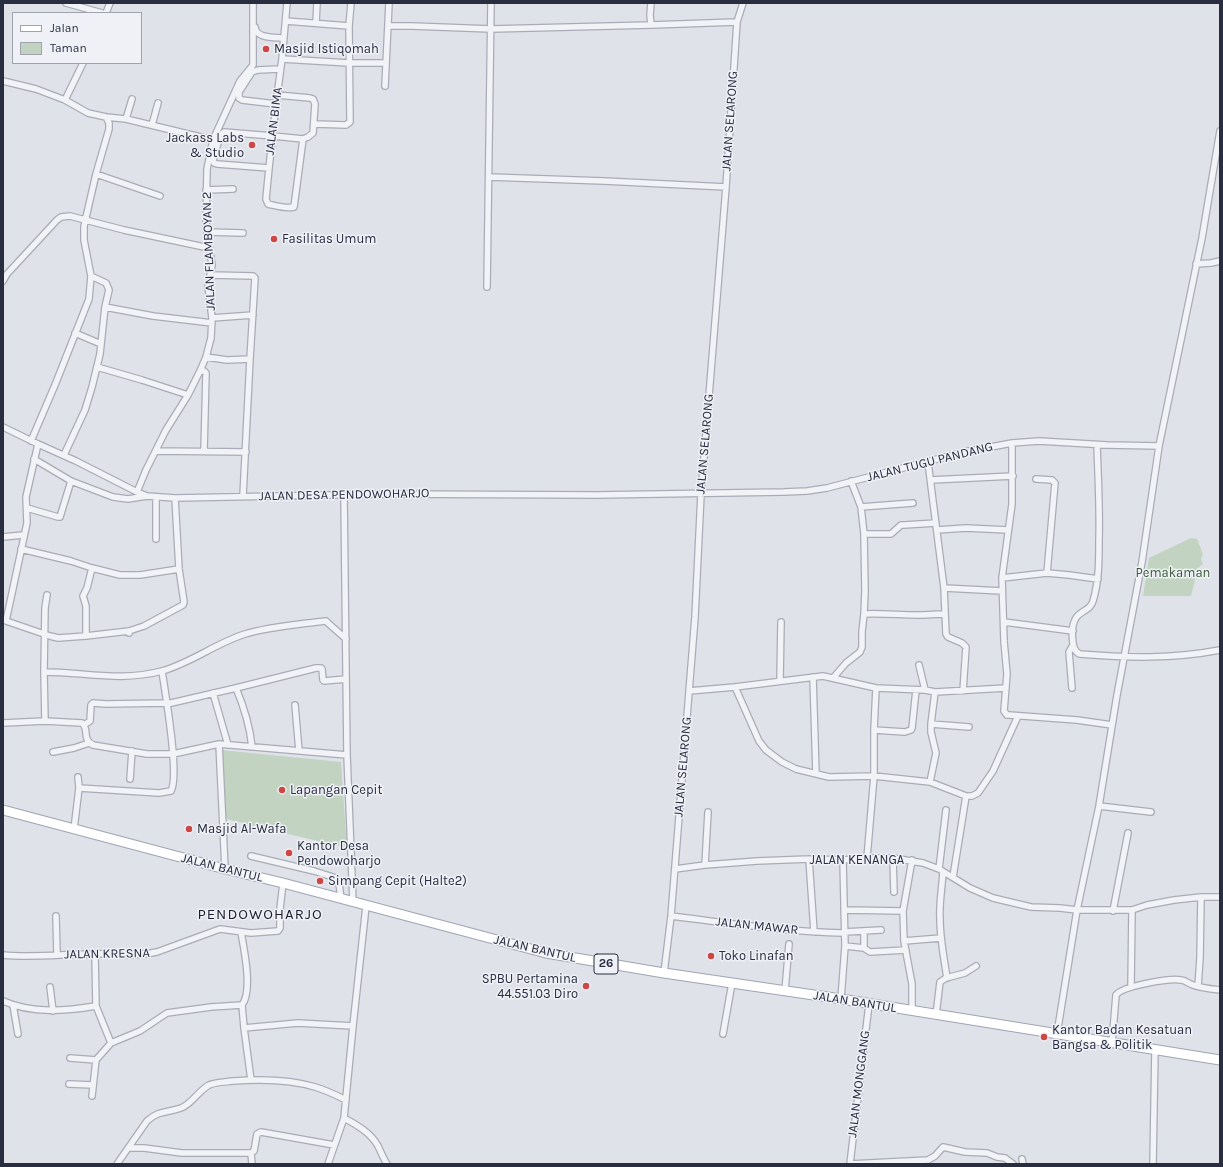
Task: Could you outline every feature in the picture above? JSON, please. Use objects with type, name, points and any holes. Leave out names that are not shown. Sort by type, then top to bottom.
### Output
[{"type":"main road","name":"JALAN BANTUL","points":[[3,810],[546,953],[664,973],[841,999],[936,1015],[1058,1030],[1112,1043],[1220,1060]]},
{"type":"street","points":[[66,3],[98,12]]},
{"type":"street","points":[[254,3],[256,31],[258,34],[262,36],[284,38]]},
{"type":"street","name":"JALAN FLAMBOYAN 2","points":[[136,492],[156,451],[200,371],[206,358],[211,338],[212,321],[208,286],[212,265],[207,232],[206,190],[208,160],[213,140],[240,81],[253,65],[254,3]]},
{"type":"street","name":"JALAN BIMA","points":[[287,3],[266,199],[268,204],[281,207],[293,207],[295,205],[303,139]]},
{"type":"street","points":[[316,23],[317,3]]},
{"type":"street","points":[[315,124],[346,125],[350,122],[349,26],[351,3]]},
{"type":"street","points":[[385,86],[390,3]]},
{"type":"street","points":[[487,287],[491,3]]},
{"type":"street","points":[[650,25],[651,3]]},
{"type":"street","name":"JALAN SELARONG","points":[[664,973],[671,916],[695,617],[701,494],[726,187],[737,22],[743,3]]},
{"type":"street","points":[[286,21],[349,26]]},
{"type":"street","points":[[388,26],[491,29],[737,22]]},
{"type":"street","points":[[282,59],[349,63],[386,63]]},
{"type":"street","points":[[65,100],[83,64]]},
{"type":"street","points":[[276,104],[242,100],[239,98],[238,94],[252,72],[258,70],[280,69]]},
{"type":"street","points":[[3,81],[36,89],[65,100],[88,113],[126,119],[213,140]]},
{"type":"street","points":[[269,168],[216,164],[213,160],[222,133],[227,132],[303,139],[308,138],[313,133],[315,124],[315,104],[313,99],[277,95]]},
{"type":"street","points":[[126,119],[132,99]]},
{"type":"street","points":[[152,125],[158,104]]},
{"type":"street","points":[[31,441],[89,299],[91,276],[84,240],[85,220],[109,129],[109,123],[106,117]]},
{"type":"street","points":[[1058,1030],[1077,910],[1099,806],[1112,725],[1142,562],[1159,446],[1202,238],[1220,131]]},
{"type":"street","points":[[96,174],[160,196]]},
{"type":"street","points":[[489,177],[726,187]]},
{"type":"street","points":[[206,190],[233,189]]},
{"type":"street","points":[[3,280],[57,220],[66,216],[209,248]]},
{"type":"street","points":[[207,232],[244,233]]},
{"type":"street","points":[[1196,264],[1220,261]]},
{"type":"street","points":[[210,275],[255,277],[256,279],[250,359],[243,496]]},
{"type":"street","points":[[64,455],[85,410],[97,367],[101,344],[108,287],[104,281],[91,276]]},
{"type":"street","points":[[105,307],[153,316],[212,321],[253,315]]},
{"type":"street","points":[[75,334],[101,344]]},
{"type":"street","points":[[206,358],[227,360],[250,359]]},
{"type":"street","points":[[97,367],[188,395]]},
{"type":"street","points":[[200,371],[204,371],[206,373],[204,451]]},
{"type":"street","name":"JALAN DESA PENDOWOHARJO","points":[[3,427],[64,455],[136,492],[147,496],[156,497],[344,496],[384,494],[701,494]]},
{"type":"street","name":"JALAN TUGU PANDANG","points":[[701,494],[807,491],[827,488],[964,452],[1012,442],[1039,441],[1097,445],[1159,446]]},
{"type":"street","points":[[1012,442],[1012,504],[1002,578],[1004,641],[1007,674],[1004,711],[1007,715],[1077,720],[1112,725]]},
{"type":"street","points":[[38,444],[26,497],[27,523],[4,621],[58,638],[129,632],[144,626],[183,604],[184,598],[179,569],[175,498]]},
{"type":"street","points":[[1097,445],[1099,527],[1098,579],[1093,602],[1090,607],[1076,618],[1073,631],[1073,645],[1075,651],[1080,654],[1124,658],[1152,658],[1186,656],[1220,650]]},
{"type":"street","points":[[156,451],[246,452]]},
{"type":"street","points":[[34,460],[71,482],[113,497],[128,499],[147,496]]},
{"type":"street","points":[[928,462],[944,588],[946,634],[948,637],[962,642],[966,647],[963,691]]},
{"type":"street","points":[[930,480],[1013,476]]},
{"type":"street","points":[[1036,479],[1052,480],[1055,483],[1046,574]]},
{"type":"street","points":[[833,678],[846,663],[862,650],[865,591],[864,534],[861,507],[851,481]]},
{"type":"street","points":[[27,508],[60,517],[71,482]]},
{"type":"street","points":[[344,496],[347,755],[353,902]]},
{"type":"street","points":[[156,497],[156,539]]},
{"type":"street","points":[[861,507],[913,503]]},
{"type":"street","points":[[864,534],[891,534],[901,525],[936,523]]},
{"type":"street","points":[[937,530],[966,528],[1008,530]]},
{"type":"street","points":[[3,537],[23,535]]},
{"type":"street","points":[[21,549],[120,575],[131,576],[154,574],[179,569]]},
{"type":"street","points":[[86,636],[86,606],[83,596],[87,588],[92,568]]},
{"type":"street","points":[[1002,578],[1046,574],[1069,575],[1098,579]]},
{"type":"street","points":[[944,588],[1002,591]]},
{"type":"street","points":[[45,721],[45,608],[47,595]]},
{"type":"street","points":[[864,614],[945,614]]},
{"type":"street","points":[[44,672],[65,672],[123,677],[162,671],[183,663],[244,634],[317,622],[326,622],[346,639]]},
{"type":"street","points":[[780,681],[781,622]]},
{"type":"street","points":[[1004,622],[1073,631]]},
{"type":"street","points":[[1072,688],[1069,652],[1073,645]]},
{"type":"street","points":[[919,665],[925,690]]},
{"type":"street","points":[[84,725],[90,721],[91,705],[93,703],[167,703],[316,668],[321,668],[324,681],[346,679]]},
{"type":"street","points":[[79,788],[159,793],[171,791],[173,789],[173,754],[162,671]]},
{"type":"street","points":[[689,692],[823,676],[876,688],[925,690],[935,692],[1006,688]]},
{"type":"street","points":[[813,677],[816,774]]},
{"type":"street","points":[[735,687],[759,741],[766,750],[782,762],[796,769],[829,776],[874,776],[930,782],[966,796],[972,796],[978,793],[993,771],[1018,716]]},
{"type":"street","points":[[236,688],[248,726],[252,747]]},
{"type":"street","points":[[867,858],[874,776],[876,688]]},
{"type":"street","points":[[874,730],[905,732],[911,730],[916,690]]},
{"type":"street","points":[[930,782],[936,753],[931,732],[935,692]]},
{"type":"street","points":[[213,693],[228,745]]},
{"type":"street","points":[[295,705],[299,751]]},
{"type":"street","points":[[3,723],[45,721],[82,723],[84,725]]},
{"type":"street","points":[[931,724],[969,727]]},
{"type":"street","points":[[84,725],[86,737],[89,743]]},
{"type":"street","points":[[53,752],[74,748],[89,743],[147,754],[173,754],[219,744],[347,755]]},
{"type":"street","points":[[219,744],[225,869]]},
{"type":"street","points":[[130,779],[132,751]]},
{"type":"street","points":[[74,829],[79,788],[78,776]]},
{"type":"street","points":[[953,877],[966,796]]},
{"type":"street","points":[[1099,806],[1151,812]]},
{"type":"street","points":[[946,810],[941,871],[940,917],[946,978]]},
{"type":"street","points":[[706,865],[708,812]]},
{"type":"street","points":[[1113,911],[1128,833]]},
{"type":"street","points":[[251,856],[314,870],[336,878],[339,883],[341,899]]},
{"type":"street","points":[[893,858],[894,892]]},
{"type":"street","name":"JALAN KENANGA","points":[[674,869],[706,865],[808,859],[843,860],[893,858],[923,863],[953,877],[970,888],[993,898],[1031,907],[1077,910],[1132,910],[1147,905],[1201,897],[1220,897]]},
{"type":"street","points":[[808,859],[814,932]]},
{"type":"street","points":[[841,999],[845,946],[843,860]]},
{"type":"street","points":[[912,860],[903,911],[904,941],[912,984],[912,1011]]},
{"type":"street","name":"JALAN KRESNA","points":[[3,955],[148,954],[220,929],[251,933],[264,933],[279,930],[283,883]]},
{"type":"street","points":[[1198,986],[1201,897]]},
{"type":"street","points":[[328,1164],[344,1118],[366,906]]},
{"type":"street","points":[[844,910],[903,911]]},
{"type":"street","points":[[1131,987],[1132,910]]},
{"type":"street","points":[[56,916],[57,955]]},
{"type":"street","name":"JALAN MAWAR","points":[[671,916],[814,932],[880,930]]},
{"type":"street","points":[[864,931],[864,948]]},
{"type":"street","points":[[241,932],[247,978],[247,997],[242,1005],[251,1080]]},
{"type":"street","points":[[904,941],[941,938]]},
{"type":"street","points":[[785,991],[789,944]]},
{"type":"street","points":[[845,946],[864,948],[870,952],[906,950]]},
{"type":"street","points":[[95,954],[96,1006],[112,1043]]},
{"type":"street","points":[[936,1015],[940,982],[946,978],[965,973],[976,966]]},
{"type":"street","points":[[1112,1043],[1116,995],[1120,991],[1155,982],[1180,980],[1198,986],[1220,990]]},
{"type":"street","points":[[724,1034],[732,983]]},
{"type":"street","points":[[50,987],[53,1011]]},
{"type":"street","points":[[3,1000],[13,1005],[34,1010],[53,1011],[96,1006]]},
{"type":"street","name":"JALAN MONGGANG","points":[[850,1164],[869,1004]]},
{"type":"street","points":[[13,1005],[18,1034]]},
{"type":"street","points":[[92,1096],[96,1060],[112,1043],[140,1030],[168,1013],[210,1007],[242,1005]]},
{"type":"street","points":[[244,1028],[298,1023],[353,1026]]},
{"type":"street","points":[[1153,1164],[1155,1049]]},
{"type":"street","points":[[70,1058],[96,1060]]},
{"type":"street","points":[[117,1164],[147,1121],[154,1115],[186,1105],[209,1085],[251,1080],[306,1084],[346,1100]]},
{"type":"street","points":[[69,1084],[94,1085]]},
{"type":"street","points":[[344,1118],[372,1137],[386,1164]]},
{"type":"street","points":[[252,1164],[252,1153],[254,1151],[258,1132],[334,1144]]},
{"type":"street","points":[[850,1164],[928,1160],[935,1156],[943,1147],[965,1152],[987,1153],[1005,1158],[1013,1164]]},
{"type":"street","points":[[129,1148],[144,1148],[182,1153],[252,1153]]},
{"type":"green space","name":"Pemakaman","points":[[1191,538],[1197,539],[1203,554],[1201,559],[1203,564],[1198,568],[1191,596],[1143,596],[1149,558]]},
{"type":"green space","name":"Lapangan Cepit","points":[[221,750],[341,762],[347,848],[222,818]]},
{"type":"place","name":"Masjid Istiqomah","points":[[266,49]]},
{"type":"place","name":"Jackass Labs & Studio","points":[[252,145]]},
{"type":"place","name":"Fasilitas Umum","points":[[274,239]]},
{"type":"place","name":"Lapangan Cepit","points":[[282,790]]},
{"type":"place","name":"Masjid Al-Wafa","points":[[189,829]]},
{"type":"place","name":"Kantor Desa Pendowoharjo","points":[[289,853]]},
{"type":"place","name":"Simpang Cepit (Halte2)","points":[[320,881]]},
{"type":"place","name":"Toko Linafan","points":[[711,956]]},
{"type":"place","name":"SPBU Pertamina 44.551.03 Diro","points":[[586,986]]},
{"type":"place","name":"Kantor Badan Kesatuan Bangsa & Politik","points":[[1044,1037]]},
{"type":"district","name":"PENDOWOHARJO","points":[[260,915]]}]
